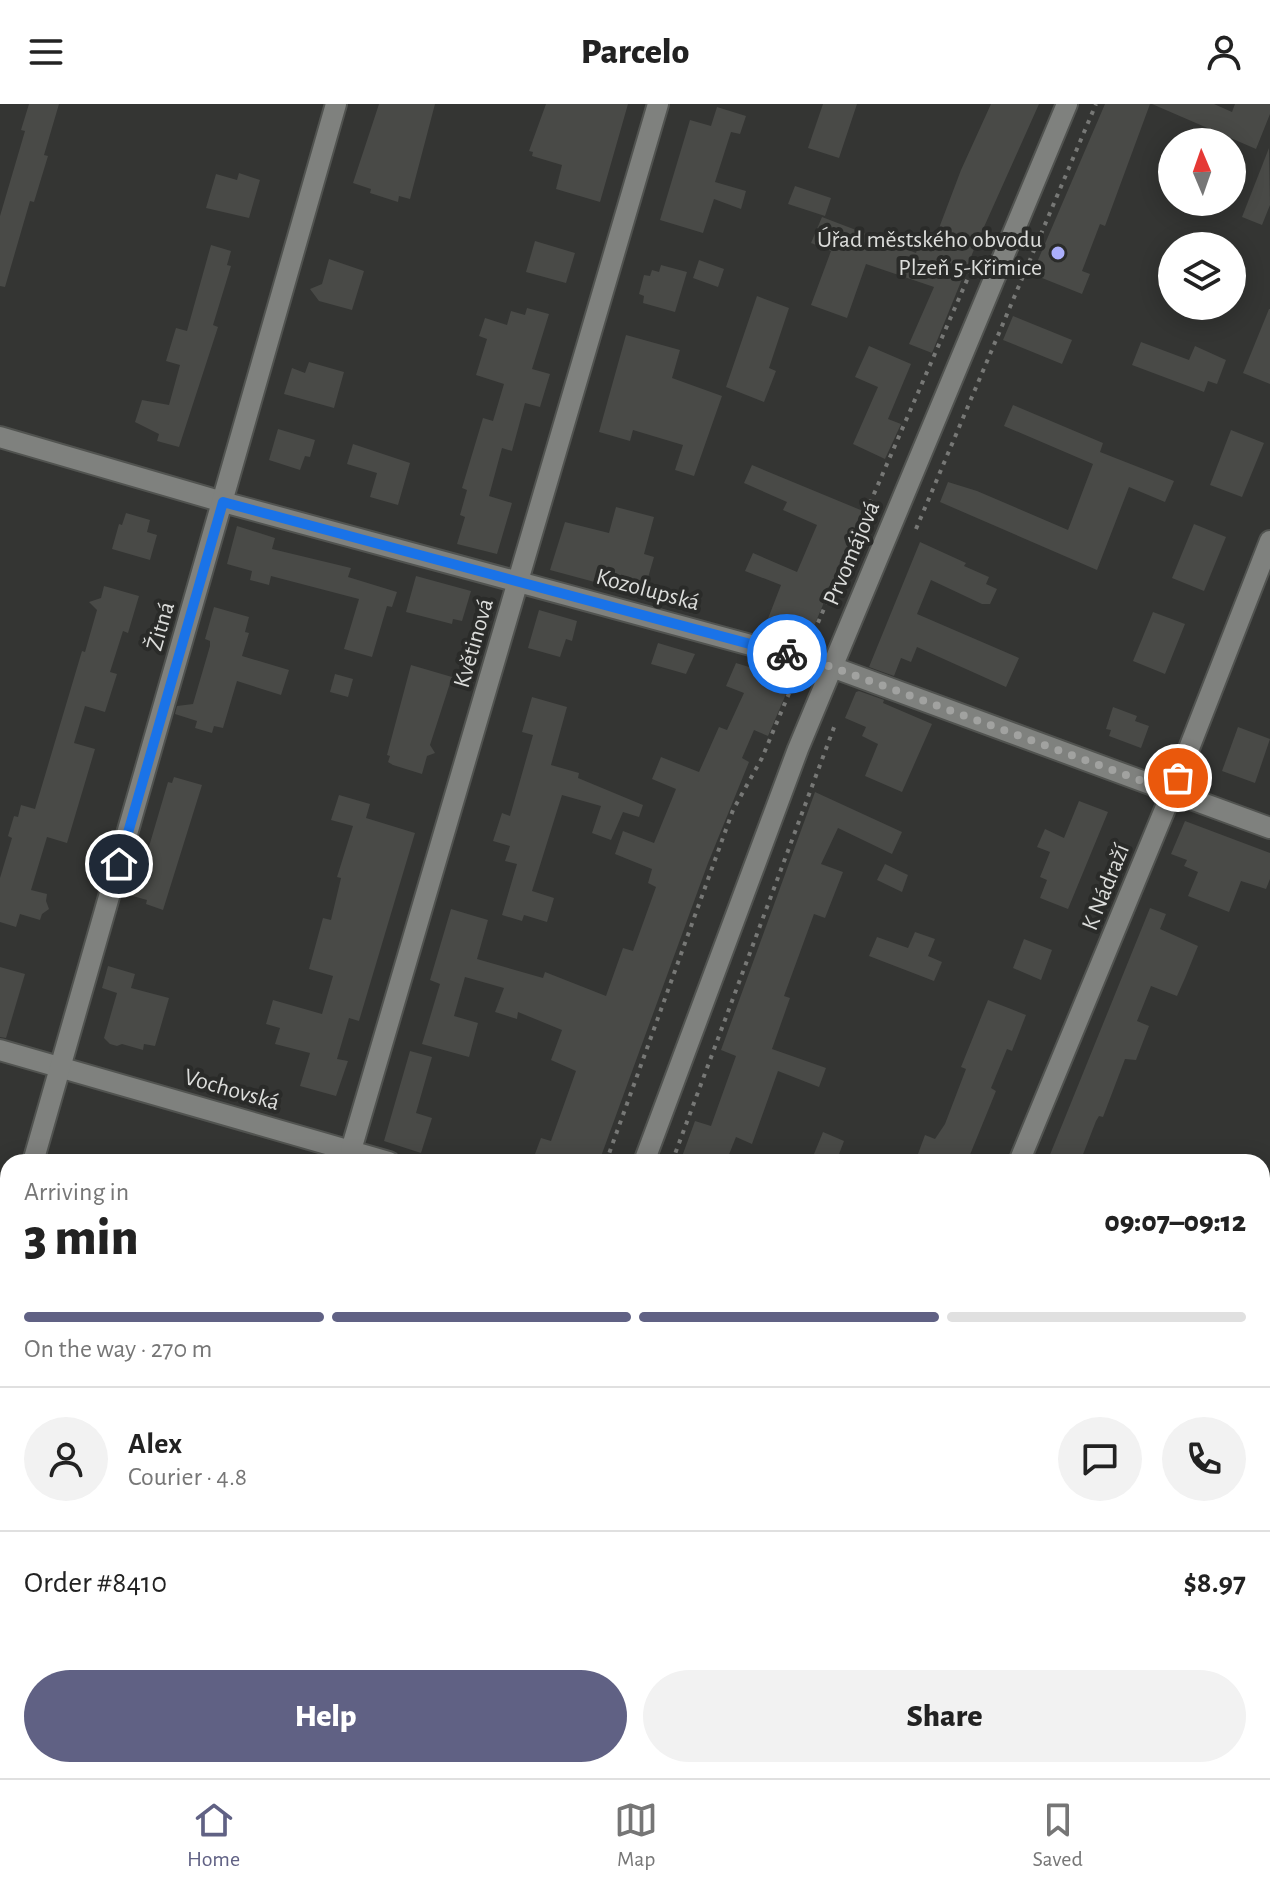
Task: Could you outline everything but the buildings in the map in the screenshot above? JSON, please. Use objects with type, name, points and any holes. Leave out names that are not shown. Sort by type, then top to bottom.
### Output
[{"type":"street","name":"Žitná","points":[[35,1154],[336,104]]},
{"type":"street","name":"Květinová","points":[[351,1150],[658,104]]},
{"type":"street","name":"Prvomájová","points":[[647,1154],[832,667],[1067,104]]},
{"type":"street","name":"Kozolupská","points":[[0,437],[223,502],[832,667],[1270,828]]},
{"type":"street","name":"K Nádraží","points":[[1022,1154],[1172,792],[1270,541]]},
{"type":"street","name":"Vochovská","points":[[0,1050],[364,1154]]},
{"type":"path","points":[[911,541],[1096,104]]},
{"type":"path","points":[[609,1154],[733,810],[762,758],[980,250]]},
{"type":"path","points":[[675,1154],[837,718]]},
{"type":"way so far","points":[[787,654],[832,667],[1172,792],[1178,778]]},
{"type":"place","name":"Úřad městského obvodu Plzeň 5-Křimice","points":[[1058,253]]},
{"type":"route","points":[[119,864],[223,502],[787,654]]}]
